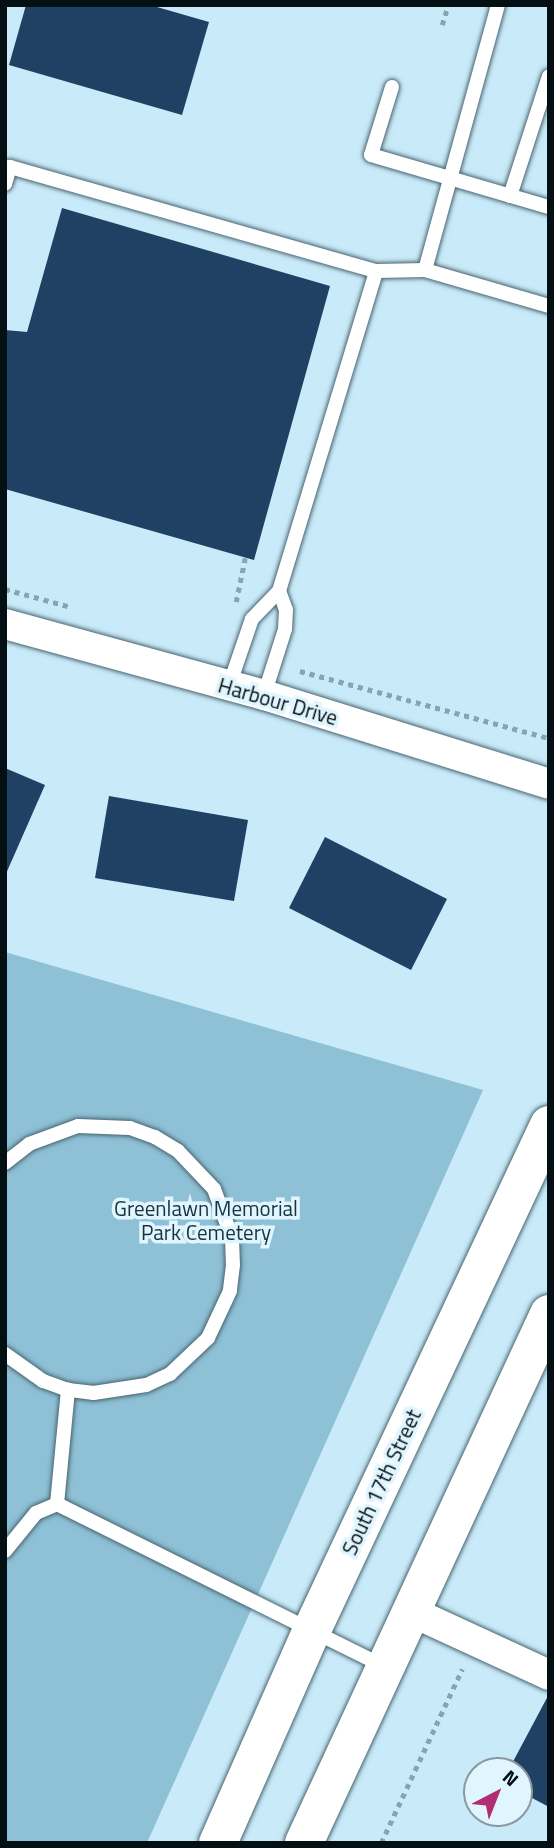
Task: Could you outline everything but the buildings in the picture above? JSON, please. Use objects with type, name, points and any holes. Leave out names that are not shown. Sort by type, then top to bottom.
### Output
[{"type":"main road","name":"South 17th Street","points":[[218,1843],[311,1632],[549,1125]]},
{"type":"main road","points":[[304,1843],[549,1314]]},
{"type":"street","name":"Harbour Drive","points":[[5,624],[264,695],[549,784]]},
{"type":"street","points":[[412,1612],[549,1675]]},
{"type":"lane","points":[[425,270],[498,5]]},
{"type":"lane","points":[[510,196],[549,76]]},
{"type":"lane","points":[[392,87],[371,155],[549,207]]},
{"type":"lane","points":[[5,184],[10,167],[376,271],[425,270],[549,306]]},
{"type":"lane","points":[[229,686],[252,620],[279,591],[376,271]]},
{"type":"lane","points":[[264,695],[285,629],[286,610],[279,591]]},
{"type":"lane","points":[[5,1163],[52,1132],[78,1126],[130,1128],[155,1137],[198,1168],[214,1189],[228,1226],[233,1265],[230,1291],[208,1338],[190,1358],[146,1385],[94,1393],[68,1390],[43,1381],[5,1354]]},
{"type":"lane","points":[[57,1504],[68,1390]]},
{"type":"lane","points":[[5,1551],[36,1513],[57,1504],[386,1667]]},
{"type":"path","points":[[442,25],[448,5]]},
{"type":"path","points":[[381,1843],[474,1642]]},
{"type":"green space","name":"Greenlawn Memorial Park Cemetery","points":[[5,952],[483,1090],[147,1843],[5,1843]]}]
